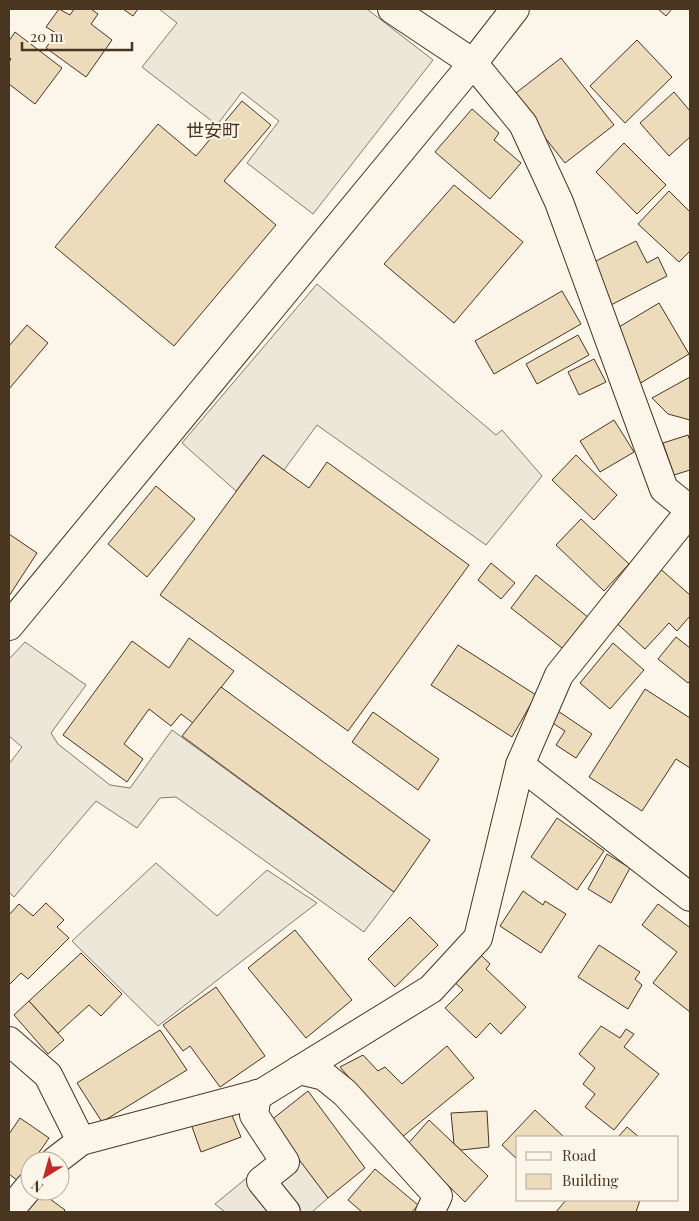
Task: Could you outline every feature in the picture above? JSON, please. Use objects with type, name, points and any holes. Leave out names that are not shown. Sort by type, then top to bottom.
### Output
[{"type":"street","points":[[68,1151],[81,1141],[257,1094],[431,989],[478,938],[520,765],[559,674],[690,511],[664,489],[559,202],[523,124],[473,63],[392,9]]},
{"type":"street","points":[[9,626],[473,63],[515,9]]},
{"type":"street","points":[[520,765],[690,897]]},
{"type":"street","points":[[9,1041],[48,1075],[81,1141]]},
{"type":"street","points":[[299,1070],[324,1076],[345,1094],[438,1196],[430,1212]]},
{"type":"street","points":[[257,1094],[254,1115],[285,1162],[261,1181],[286,1212]]},
{"type":"street","points":[[9,1211],[20,1198]]},
{"type":"shaded area","points":[[159,9],[367,9],[433,60],[313,214],[247,163],[279,121],[242,92],[217,125],[142,67],[177,23]]},
{"type":"shaded area","points":[[317,284],[496,435],[502,430],[542,476],[486,545],[317,425],[284,470],[263,455],[236,491],[182,443]]},
{"type":"shaded area","points":[[25,642],[86,685],[51,733],[58,744],[110,785],[130,788],[172,730],[394,892],[364,932],[176,797],[160,798],[137,828],[96,801],[14,897],[9,892],[9,764],[22,747],[9,736],[9,659]]},
{"type":"shaded area","points":[[156,863],[217,916],[267,870],[317,903],[158,1026],[72,941]]},
{"type":"shaded area","points":[[288,1144],[328,1198],[312,1212],[225,1212],[215,1204]]},
{"type":"building","points":[[59,9],[70,15],[74,9],[91,9],[98,14],[91,24],[112,40],[86,77],[46,48],[56,33],[46,27]]},
{"type":"building","points":[[123,9],[138,9],[133,16]]},
{"type":"building","points":[[658,9],[672,9],[666,16]]},
{"type":"building","points":[[15,32],[62,68],[35,104],[9,84],[9,62],[11,59],[9,57],[9,41]]},
{"type":"building","points":[[637,40],[672,77],[625,123],[590,86]]},
{"type":"building","points":[[561,58],[614,125],[565,163],[512,96]]},
{"type":"building","points":[[674,92],[690,111],[690,137],[669,156],[640,123]]},
{"type":"building","points":[[242,101],[271,125],[224,181],[276,225],[174,346],[55,247],[158,124],[196,156]]},
{"type":"building","points":[[472,109],[499,133],[494,140],[521,163],[490,199],[435,152]]},
{"type":"building","points":[[624,143],[666,185],[637,214],[596,172]]},
{"type":"building","points":[[454,185],[523,242],[454,323],[384,264]]},
{"type":"building","points":[[669,191],[690,212],[690,251],[679,262],[638,224]]},
{"type":"building","points":[[636,241],[647,263],[658,257],[667,276],[609,306],[588,265]]},
{"type":"building","points":[[562,291],[581,324],[494,374],[475,341]]},
{"type":"building","points":[[659,303],[689,354],[639,384],[609,333]]},
{"type":"building","points":[[27,325],[48,343],[9,389],[9,346]]},
{"type":"building","points":[[578,335],[589,355],[537,384],[526,364]]},
{"type":"building","points":[[594,359],[606,382],[579,395],[568,372]]},
{"type":"building","points":[[690,377],[690,420],[668,414],[652,398]]},
{"type":"building","points":[[614,420],[634,452],[600,472],[580,441]]},
{"type":"building","points":[[688,435],[690,441],[690,470],[674,475],[663,443]]},
{"type":"building","points":[[263,455],[309,488],[327,462],[469,565],[348,731],[160,595]]},
{"type":"building","points":[[576,455],[617,495],[594,520],[552,480]]},
{"type":"building","points":[[156,486],[195,519],[147,577],[108,544]]},
{"type":"building","points":[[581,519],[629,564],[604,591],[556,545]]},
{"type":"building","points":[[9,534],[37,553],[9,596]]},
{"type":"building","points":[[491,563],[515,583],[501,599],[478,580]]},
{"type":"building","points":[[657,566],[690,595],[690,616],[677,631],[669,623],[645,649],[611,618]]},
{"type":"building","points":[[536,575],[589,618],[566,651],[511,608]]},
{"type":"building","points":[[676,637],[690,648],[690,681],[688,683],[658,659]]},
{"type":"building","points":[[189,638],[234,671],[193,723],[181,714],[171,726],[149,709],[124,744],[143,759],[127,782],[63,735],[132,641],[169,668]]},
{"type":"building","points":[[613,643],[644,670],[610,709],[580,683]]},
{"type":"building","points":[[458,645],[536,695],[512,737],[431,685]]},
{"type":"building","points":[[221,687],[430,840],[394,892],[182,736]]},
{"type":"building","points":[[645,689],[690,718],[690,768],[676,759],[642,811],[589,777]]},
{"type":"building","points":[[555,709],[592,734],[576,758],[556,745],[565,731],[548,720]]},
{"type":"building","points":[[373,712],[439,759],[418,790],[352,742]]},
{"type":"building","points":[[557,818],[604,851],[577,890],[531,857]]},
{"type":"building","points":[[607,854],[630,868],[611,903],[588,889]]},
{"type":"building","points":[[523,891],[543,905],[545,901],[566,914],[541,953],[500,926]]},
{"type":"building","points":[[46,903],[64,920],[57,927],[69,938],[28,979],[21,973],[9,985],[9,915],[19,904],[33,916]]},
{"type":"building","points":[[658,904],[690,926],[690,1012],[653,983],[677,952],[642,925]]},
{"type":"building","points":[[410,917],[438,945],[395,987],[368,959]]},
{"type":"building","points":[[295,930],[352,1000],[306,1038],[248,968]]},
{"type":"building","points":[[599,945],[640,972],[635,979],[642,985],[628,1009],[578,977]]},
{"type":"building","points":[[476,950],[490,964],[486,969],[526,1007],[501,1034],[490,1023],[476,1038],[445,1008],[463,990],[450,978]]},
{"type":"building","points":[[81,953],[122,994],[101,1016],[89,1005],[58,1033],[29,1001]]},
{"type":"building","points":[[216,987],[265,1056],[220,1087],[190,1046],[183,1051],[163,1025]]},
{"type":"building","points":[[29,1001],[64,1040],[48,1054],[14,1015]]},
{"type":"building","points":[[601,1026],[620,1038],[626,1029],[634,1034],[624,1047],[659,1074],[614,1130],[585,1107],[595,1094],[583,1084],[595,1068],[579,1054]]},
{"type":"building","points":[[160,1030],[187,1070],[102,1122],[77,1083]]},
{"type":"building","points":[[447,1046],[474,1078],[401,1138],[340,1067],[363,1055],[378,1071],[385,1067],[402,1084]]},
{"type":"building","points":[[308,1091],[365,1168],[328,1198],[270,1121]]},
{"type":"building","points":[[535,1110],[563,1136],[516,1136],[516,1158],[502,1145]]},
{"type":"building","points":[[487,1111],[489,1147],[461,1150],[454,1144],[451,1113]]},
{"type":"building","points":[[231,1113],[241,1137],[201,1152],[191,1124]]},
{"type":"building","points":[[20,1118],[49,1138],[40,1151],[20,1151],[20,1178],[18,1181],[9,1174],[9,1134]]},
{"type":"building","points":[[429,1120],[488,1176],[465,1202],[407,1145]]},
{"type":"building","points":[[627,1127],[638,1136],[619,1136]]},
{"type":"building","points":[[375,1169],[418,1205],[412,1212],[362,1212],[348,1200]]},
{"type":"building","points":[[30,1201],[53,1201],[65,1210],[63,1212],[21,1212]]},
{"type":"building","points":[[565,1201],[640,1201],[636,1212],[556,1212]]},
{"type":"district","name":"世安町","points":[[213,131]]}]
